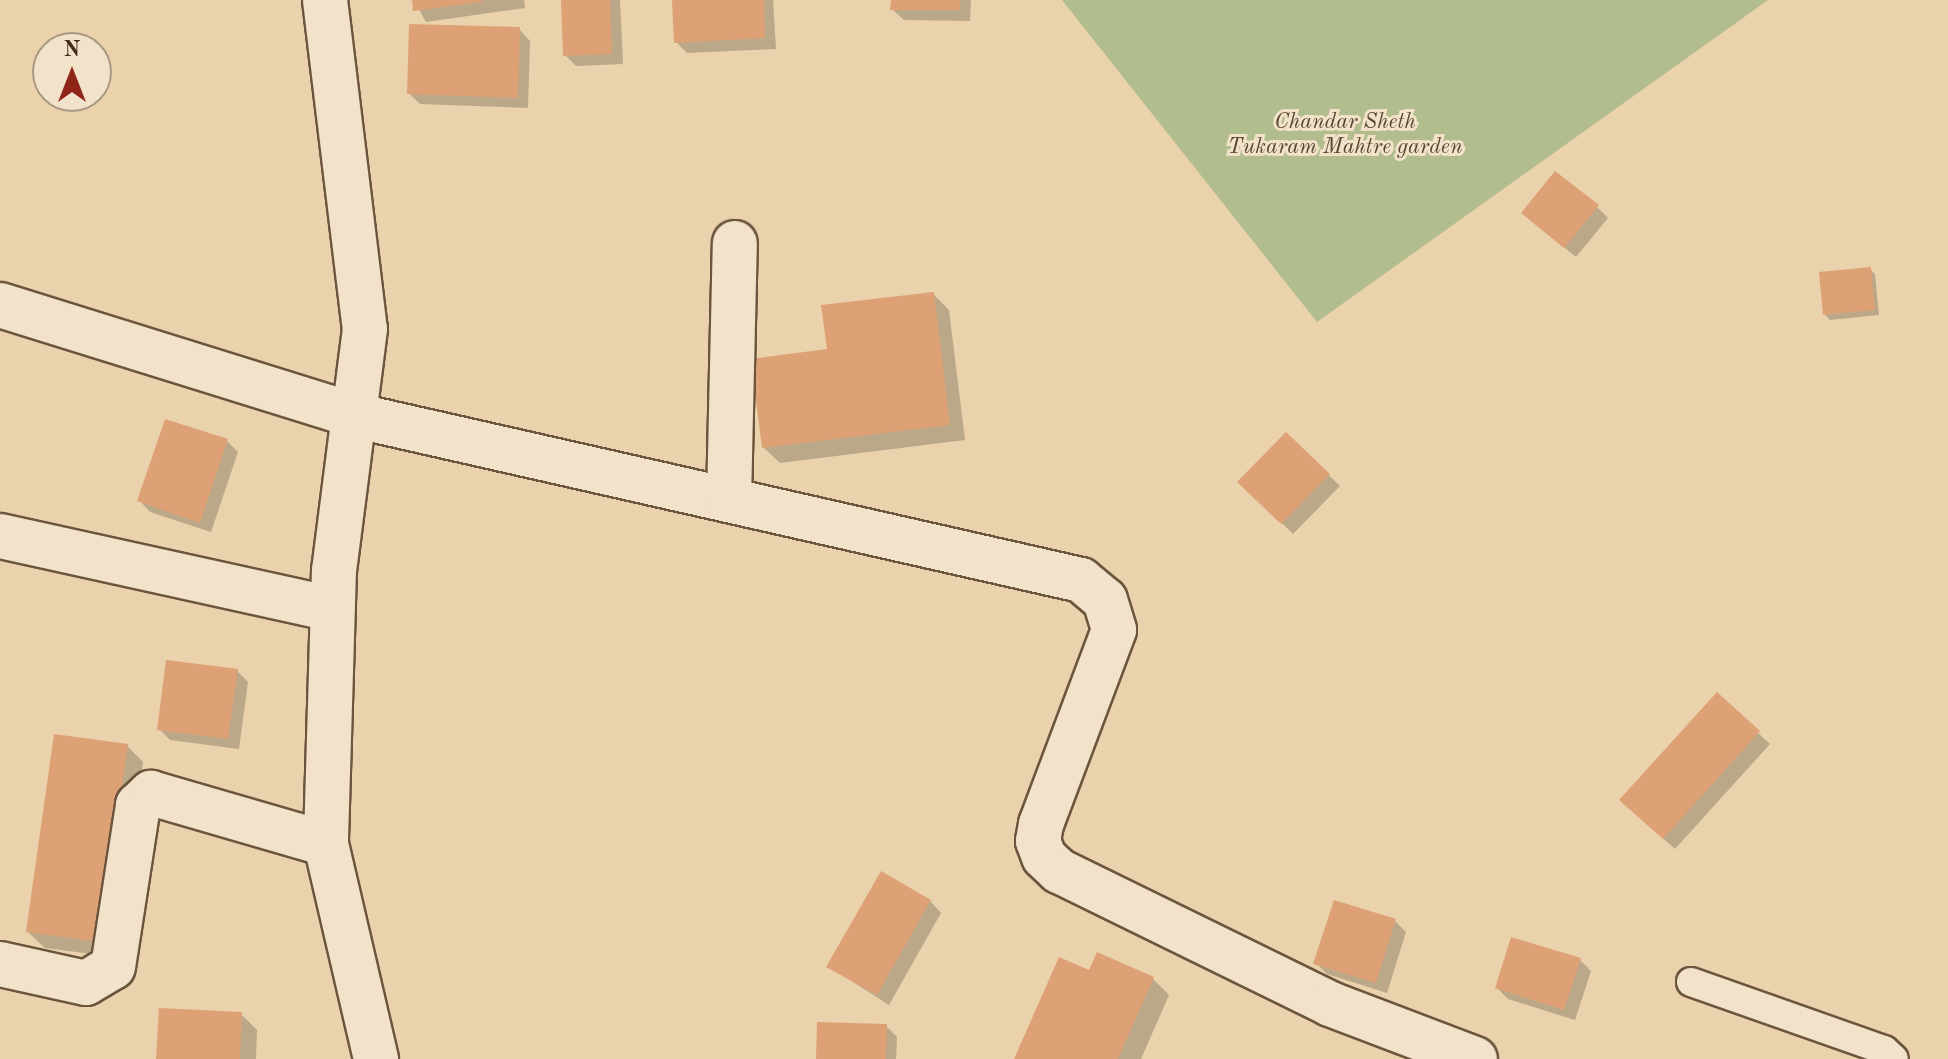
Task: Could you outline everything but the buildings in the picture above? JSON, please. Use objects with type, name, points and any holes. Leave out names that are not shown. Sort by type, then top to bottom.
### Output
[{"type":"street","points":[[325,0],[365,329],[332,609],[326,844],[376,1059]]},
{"type":"street","points":[[729,500],[735,243]]},
{"type":"street","points":[[0,305],[353,415],[1081,580],[1105,600],[1114,630],[1041,824],[1038,841],[1044,857],[1059,871],[1330,1004],[1475,1059]]},
{"type":"street","points":[[0,536],[332,609]]},
{"type":"street","points":[[0,964],[86,983],[113,967],[138,805],[151,793],[326,844]]},
{"type":"lane","points":[[1691,982],[1884,1050],[1894,1059]]},
{"type":"green space","name":"Chandar Sheth Tukaram Mahtre garden","points":[[1062,0],[1768,0],[1317,322]]}]
